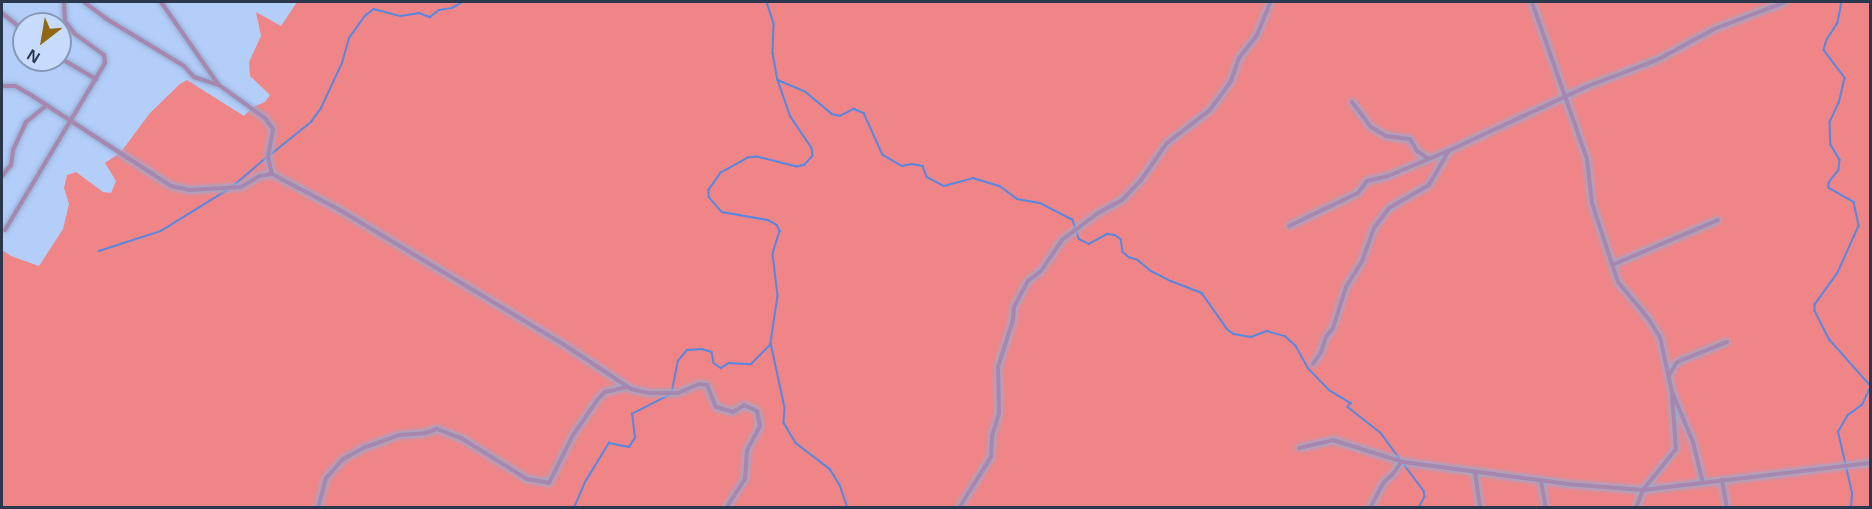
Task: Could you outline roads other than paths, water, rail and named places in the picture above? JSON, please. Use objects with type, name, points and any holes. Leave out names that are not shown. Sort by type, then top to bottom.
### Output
[{"type":"street","points":[[5,230],[96,79],[106,58],[75,34],[65,21],[64,2]]},
{"type":"street","points":[[84,2],[105,18],[184,66],[194,77],[219,85],[265,118],[273,129],[268,157],[272,174]]},
{"type":"street","points":[[161,2],[219,85]]},
{"type":"street","points":[[959,507],[991,457],[992,436],[1000,406],[998,367],[1013,320],[1014,307],[1028,280],[1041,271],[1062,240],[1098,213],[1122,200],[1141,180],[1167,143],[1210,110],[1231,81],[1239,58],[1257,35],[1270,2]]},
{"type":"street","points":[[1532,2],[1566,96],[1574,131],[1587,159],[1592,203],[1618,282],[1655,327],[1669,376],[1676,449],[1643,490],[1636,507]]},
{"type":"street","points":[[1288,226],[1358,193],[1364,182],[1388,176],[1430,159],[1566,96],[1657,60],[1714,29],[1785,2]]},
{"type":"street","points":[[72,65],[96,79]]},
{"type":"street","points":[[2,86],[15,86],[71,121],[84,132],[127,155],[147,172],[171,186],[190,190],[241,187],[259,176],[272,174],[340,210],[563,344],[627,387]]},
{"type":"street","points":[[1352,102],[1371,127],[1386,136],[1410,139],[1417,151],[1430,159]]},
{"type":"street","points":[[2,176],[11,165],[12,154],[26,122],[47,105]]},
{"type":"street","points":[[1312,364],[1333,328],[1342,298],[1362,261],[1374,228],[1389,208],[1429,185],[1448,151]]},
{"type":"street","points":[[1612,264],[1718,220]]},
{"type":"street","points":[[1669,376],[1677,362],[1727,342]]},
{"type":"street","points":[[318,507],[327,478],[343,459],[366,447],[399,435],[425,433],[437,429],[462,438],[474,448],[527,478],[549,483],[573,435],[605,392],[627,387],[648,393],[678,393],[699,384],[707,385],[713,404],[720,409],[733,412],[744,405],[757,411],[760,426],[747,450],[745,479],[726,507]]},
{"type":"street","points":[[1672,392],[1693,442],[1703,483]]},
{"type":"street","points":[[1299,448],[1333,440],[1401,462],[1541,481],[1643,490],[1870,463]]},
{"type":"street","points":[[1370,507],[1384,482],[1401,462]]},
{"type":"street","points":[[1475,472],[1480,507]]},
{"type":"street","points":[[1722,480],[1727,507]]},
{"type":"street","points":[[1541,481],[1546,507]]},
{"type":"waterway","points":[[270,155],[311,122],[321,108],[342,63],[349,38],[366,15],[374,9],[401,16],[419,13],[430,17],[439,10],[452,8],[463,2]]},
{"type":"waterway","points":[[767,2],[774,24],[773,53],[778,80],[791,117],[812,148],[813,156],[805,165],[797,167],[757,157],[748,158],[721,173],[709,190],[709,197],[722,212],[768,220],[777,225],[780,231],[773,254],[778,296],[771,343],[785,408],[784,423],[796,443],[830,469],[840,485],[848,508]]},
{"type":"waterway","points":[[1842,2],[1838,23],[1827,40],[1824,50],[1845,78],[1839,103],[1830,122],[1831,145],[1840,160],[1839,170],[1829,183],[1829,188],[1854,202],[1859,226],[1838,273],[1815,305],[1815,311],[1830,340],[1870,385]]},
{"type":"waterway","points":[[778,80],[806,92],[832,114],[840,116],[854,109],[864,113],[883,155],[902,166],[912,164],[923,166],[927,177],[944,186],[973,178],[1000,186],[1017,199],[1040,203],[1073,220],[1079,239],[1089,244],[1107,234],[1115,235],[1121,239],[1123,252],[1129,257],[1138,260],[1151,271],[1171,281],[1202,293],[1228,330],[1234,334],[1251,337],[1267,331],[1285,336],[1296,346],[1309,369],[1329,390],[1351,403],[1348,407],[1381,433],[1400,459]]},
{"type":"waterway","points":[[233,186],[266,158]]},
{"type":"waterway","points":[[99,251],[161,231],[229,189]]},
{"type":"waterway","points":[[672,391],[678,361],[687,350],[702,349],[712,352],[714,363],[721,368],[729,363],[751,364],[771,344]]},
{"type":"waterway","points":[[1851,508],[1852,493],[1838,432],[1848,415],[1862,405],[1870,388]]},
{"type":"waterway","points":[[574,508],[585,482],[609,443],[629,447],[635,438],[632,414],[669,395]]},
{"type":"waterway","points":[[1403,463],[1424,491],[1425,497],[1419,508]]}]
